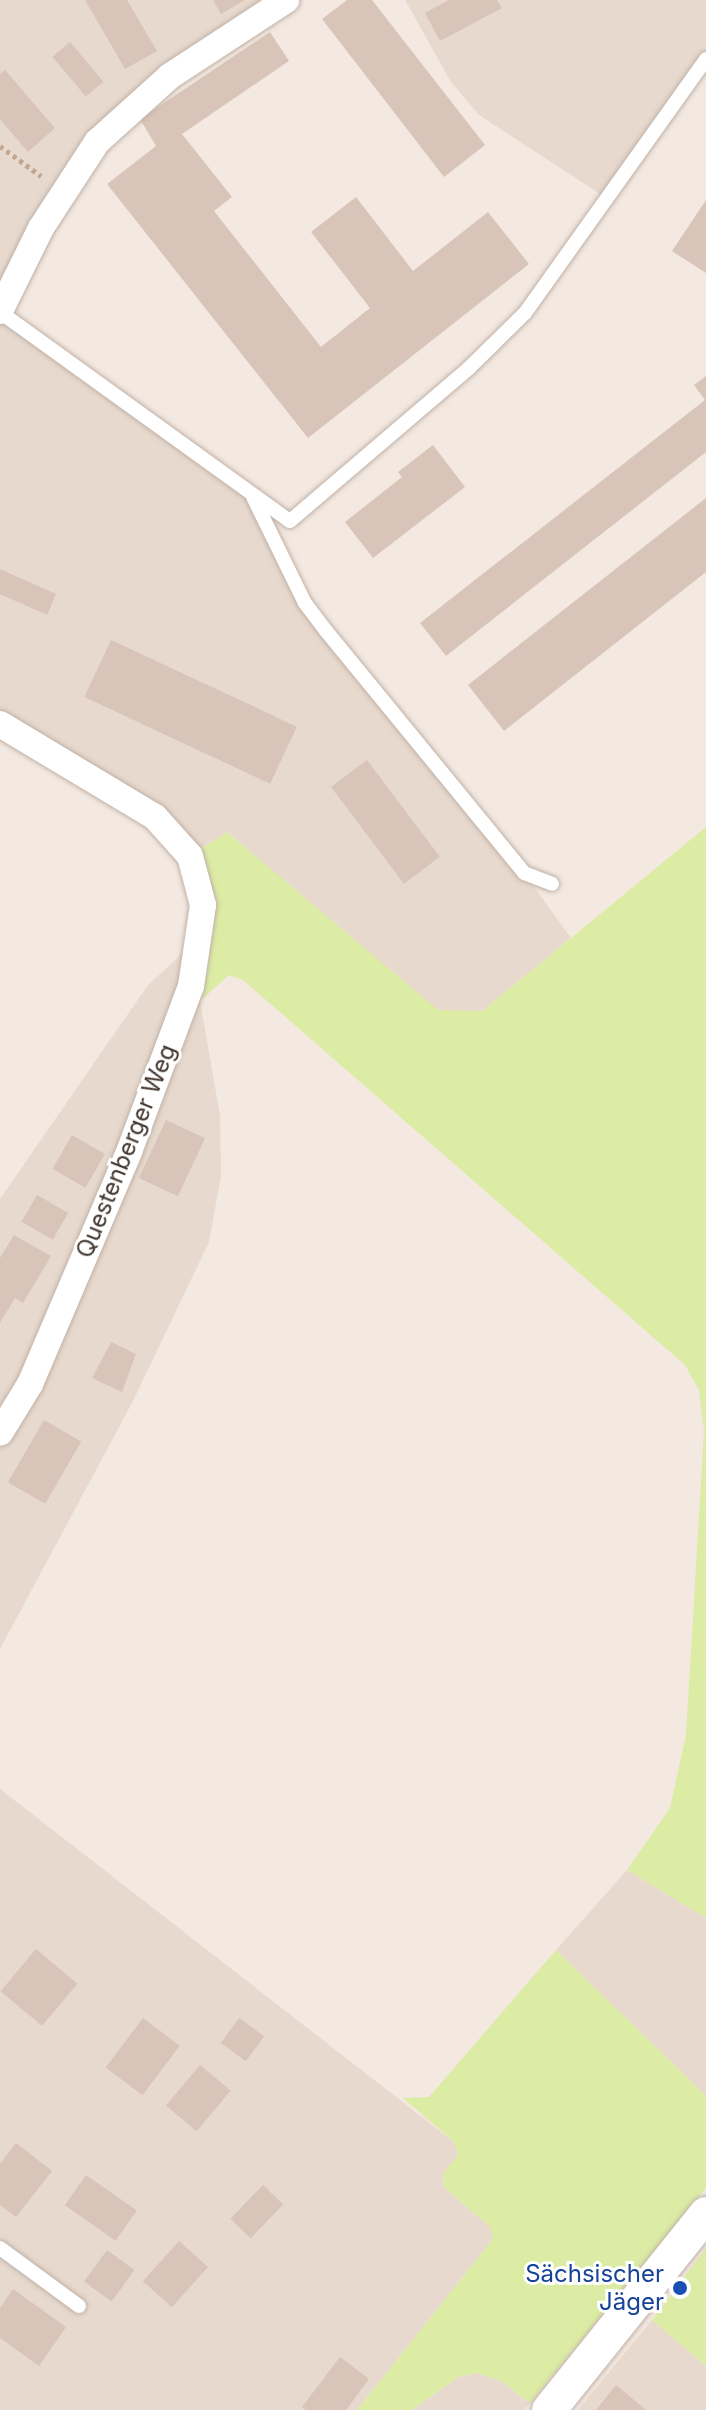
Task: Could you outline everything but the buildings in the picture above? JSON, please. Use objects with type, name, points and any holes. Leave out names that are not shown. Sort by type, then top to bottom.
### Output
[{"type":"street","points":[[0,311],[62,192],[123,114],[229,34],[286,0]]},
{"type":"street","name":"Questenberger Weg","points":[[0,724],[127,797],[155,817],[190,856],[203,905],[191,986],[129,1152],[30,1384],[0,1433]]},
{"type":"street","points":[[549,2410],[706,2214]]},
{"type":"lane","points":[[0,311],[290,521],[469,368],[525,313],[706,59]]},
{"type":"lane","points":[[251,493],[320,622],[524,873],[552,884]]},
{"type":"lane","points":[[0,2248],[79,2306]]},
{"type":"path","points":[[0,146],[62,192]]},
{"type":"shaded area","points":[[0,0],[286,0],[123,114],[0,311]]},
{"type":"shaded area","points":[[405,0],[706,0],[706,59],[608,199],[479,115],[451,82]]},
{"type":"shaded area","points":[[0,312],[251,493],[305,603],[524,873],[571,938],[482,1011],[438,1011],[227,832],[190,856],[0,724]]},
{"type":"shaded area","points":[[203,923],[191,986],[200,1001],[220,1115],[221,1176],[209,1242],[133,1401],[0,1649],[0,1199],[148,985],[181,955]]},
{"type":"shaded area","points":[[0,1789],[454,2142],[458,2155],[443,2174],[444,2187],[490,2227],[493,2239],[357,2410],[0,2410]]},
{"type":"shaded area","points":[[627,1870],[706,1918],[706,2096],[556,1950]]},
{"type":"shaded area","points":[[652,2320],[706,2366],[706,2410],[578,2410]]},
{"type":"shaded area","points":[[477,2373],[501,2381],[530,2403],[524,2410],[412,2410],[458,2377]]},
{"type":"green space","points":[[706,827],[706,1918],[627,1870],[670,1808],[686,1735],[704,1431],[699,1390],[685,1365],[243,980],[229,975],[200,1001],[191,986],[190,856],[227,832],[438,1010],[482,1011]]},
{"type":"green space","points":[[556,1950],[706,2096],[706,2188],[530,2403],[501,2381],[477,2373],[458,2377],[412,2410],[357,2410],[493,2239],[490,2227],[444,2187],[443,2174],[458,2155],[454,2142],[403,2098],[429,2097]]},
{"type":"green space","points":[[706,2248],[706,2366],[652,2320]]},
{"type":"place","name":"Sächsischer Jäger","points":[[680,2288]]}]
